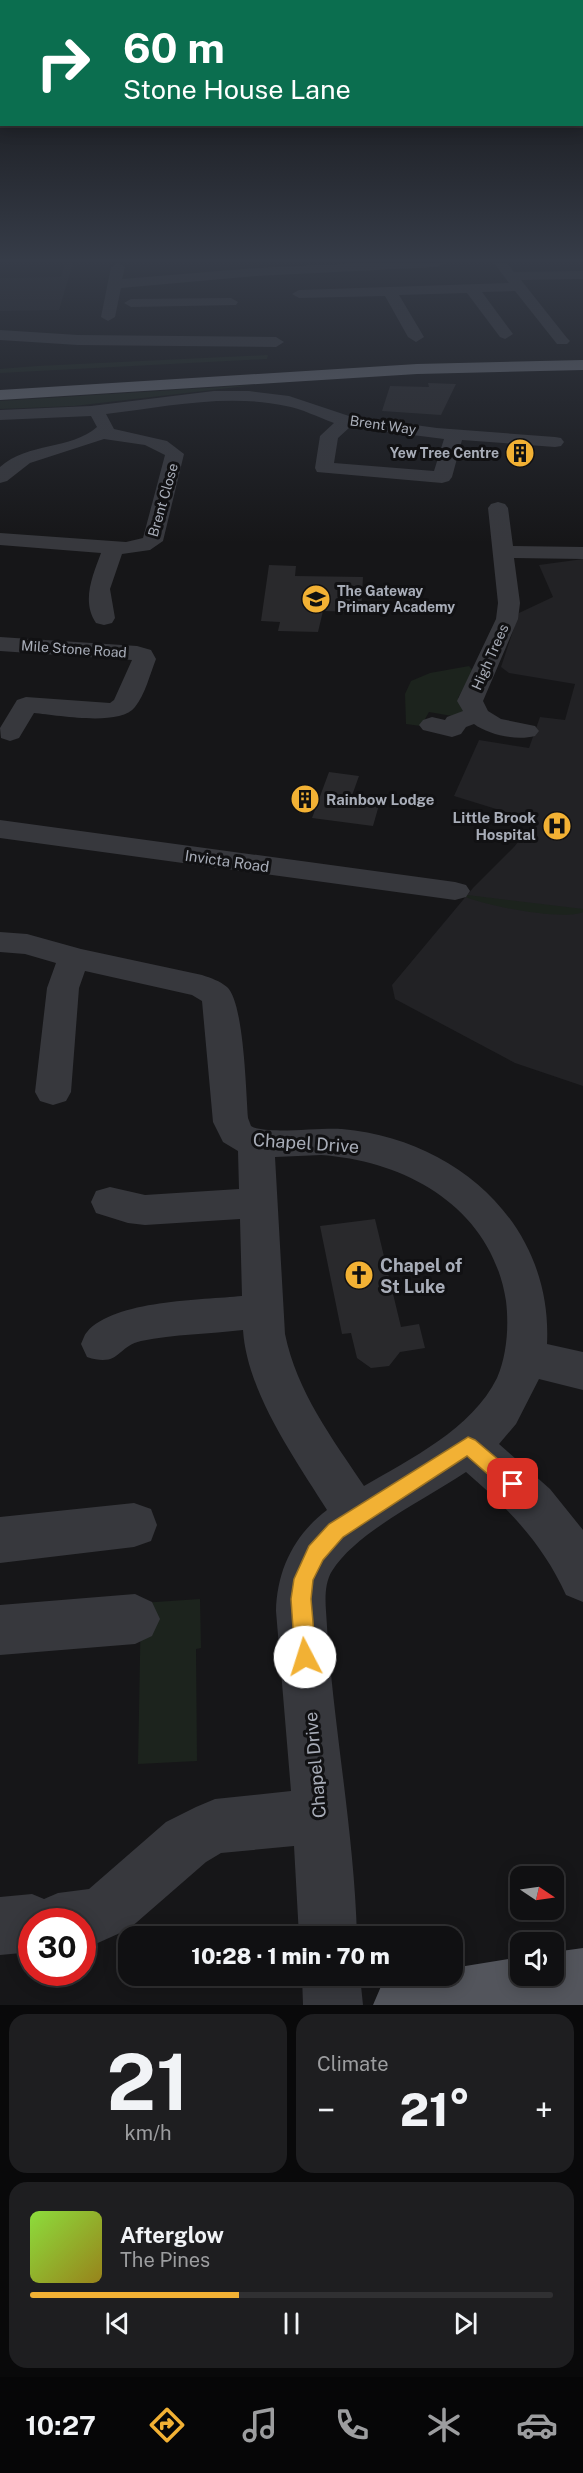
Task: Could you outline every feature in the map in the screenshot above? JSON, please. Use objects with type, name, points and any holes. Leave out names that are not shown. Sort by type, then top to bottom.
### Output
[{"type":"highway","points":[[0,384],[422,359],[500,357]]},
{"type":"highway","points":[[0,395],[405,370],[583,365]]},
{"type":"main road","points":[[404,2005],[583,1977]]},
{"type":"street","name":"Brent Way","points":[[0,415],[91,411],[208,396],[249,396],[289,401],[346,421],[454,435],[555,442]]},
{"type":"street","points":[[0,477],[14,464],[32,454],[84,441],[102,433],[106,428],[104,422],[91,411]]},
{"type":"street","points":[[346,421],[330,436],[324,468],[442,477],[454,435]]},
{"type":"street","name":"Brent Close","points":[[0,539],[114,547],[140,547],[154,540],[176,455],[171,449],[156,443],[102,433]]},
{"type":"street","name":"High Trees","points":[[476,715],[470,701],[507,619],[509,603],[498,508]]},
{"type":"street","points":[[96,612],[100,587],[114,547]]},
{"type":"street","points":[[502,552],[583,553]]},
{"type":"street","name":"Mile Stone Road","points":[[0,644],[137,653],[144,659],[124,704],[117,709],[105,711],[29,699],[10,733]]},
{"type":"street","points":[[463,658],[489,662]]},
{"type":"street","points":[[432,725],[452,729],[456,722],[476,715],[493,725],[526,731]]},
{"type":"street","name":"Invicta Road","points":[[0,830],[455,891]]},
{"type":"street","name":"Chapel Drive","points":[[0,942],[27,944],[78,959],[202,986],[214,992],[222,1006],[231,1125],[238,1136],[256,1142],[329,1142],[381,1150],[422,1166],[462,1192],[493,1223],[515,1261],[527,1310],[526,1357],[521,1375],[507,1400],[468,1446],[336,1530],[321,1546],[309,1565],[301,1592],[327,1926]]},
{"type":"street","points":[[53,1092],[63,988],[68,970],[78,959]]},
{"type":"street","points":[[256,1142],[257,1203],[266,1352],[271,1369],[299,1422],[357,1517]]},
{"type":"street","points":[[110,1202],[128,1208],[145,1210],[257,1203]]},
{"type":"street","points":[[102,1344],[125,1328],[138,1324],[264,1311]]},
{"type":"street","points":[[526,1357],[583,1371]]},
{"type":"street","points":[[468,1446],[547,1516],[570,1548],[583,1578]]},
{"type":"street","points":[[0,1540],[134,1525]]},
{"type":"street","points":[[0,1630],[135,1619]]},
{"type":"street","points":[[96,1914],[109,1909],[186,1842],[215,1826],[320,1816]]},
{"type":"street","points":[[0,1926],[18,1924]]},
{"type":"street","points":[[332,1986],[333,2005]]},
{"type":"shaded area","points":[[268,357],[267,359],[0,373],[0,369]]},
{"type":"shaded area","points":[[255,385],[74,406],[0,409],[0,401]]},
{"type":"shaded area","name":"Little Brook Hospital","points":[[583,559],[583,1086],[515,1063],[395,999],[392,985],[473,888],[514,847],[535,821],[454,796],[479,740],[529,748],[540,717],[565,720],[575,684],[509,673],[501,667],[519,613],[553,597],[539,565]]},
{"type":"shaded area","points":[[469,666],[473,671],[458,698],[462,699],[467,711],[452,716],[429,712],[421,726],[406,724],[405,694],[411,681],[430,673]]},
{"type":"shaded area","points":[[467,895],[583,909],[583,912],[560,915],[543,914],[476,901],[466,897]]},
{"type":"shaded area","points":[[200,1599],[201,1648],[196,1649],[197,1761],[138,1764],[141,1603]]},
{"type":"building","points":[[428,383],[456,384],[441,415],[382,411],[390,386],[429,387]]},
{"type":"building","name":"The Gateway Primary Academy","points":[[269,565],[296,566],[295,576],[363,577],[361,612],[323,611],[318,632],[278,631],[280,622],[261,621]]},
{"type":"building","name":"Rainbow Lodge","points":[[329,772],[359,776],[350,801],[379,805],[373,826],[312,818]]},
{"type":"building","name":"Chapel of St Luke","points":[[375,1219],[401,1327],[419,1324],[425,1348],[400,1352],[389,1366],[371,1368],[357,1358],[351,1333],[342,1334],[320,1226]]},
{"type":"place","name":"Yew Tree Centre","points":[[520,453]]},
{"type":"place","name":"The Gateway Primary Academy","points":[[316,599]]},
{"type":"place","name":"Rainbow Lodge","points":[[305,799]]},
{"type":"place","name":"Little Brook Hospital","points":[[557,826]]},
{"type":"place","name":"Chapel of St Luke","points":[[359,1275]]},
{"type":"route","points":[[305,1657],[301,1611],[304,1579],[316,1553],[336,1530],[468,1446],[513,1484]]}]
